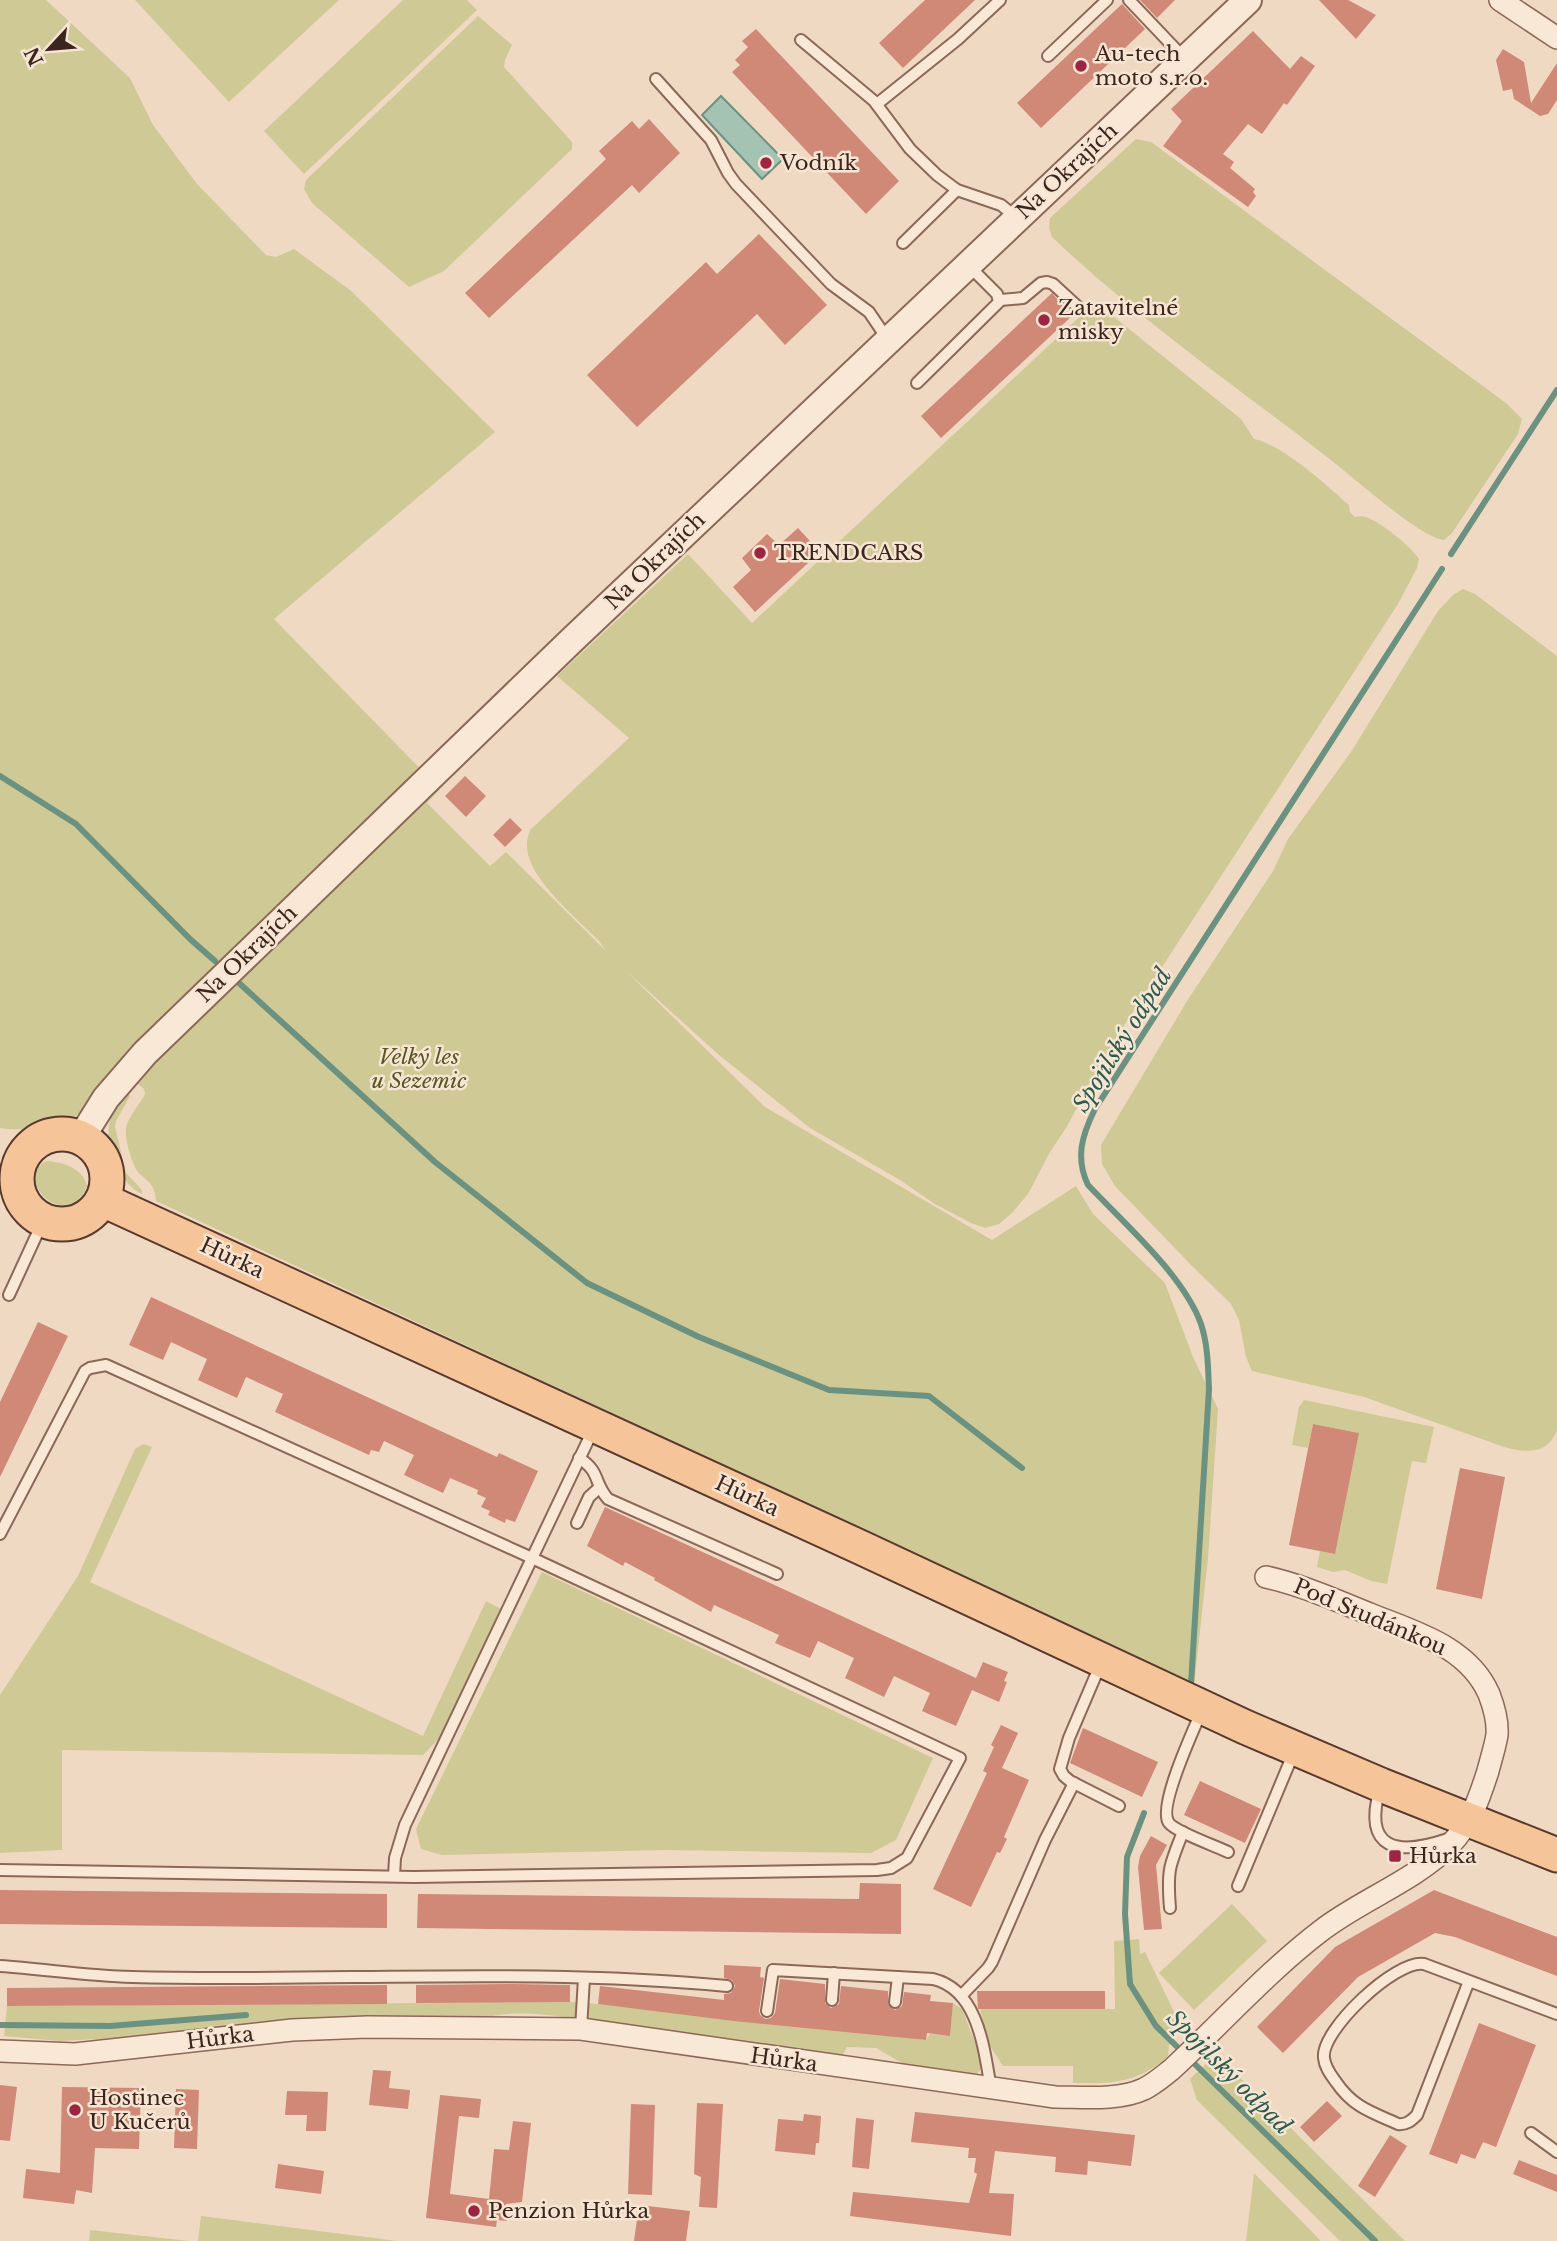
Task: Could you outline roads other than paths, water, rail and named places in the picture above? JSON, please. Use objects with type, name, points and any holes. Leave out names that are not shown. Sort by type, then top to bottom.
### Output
[{"type":"main road","points":[[65,1134],[81,1138],[97,1150],[105,1164],[108,1179],[103,1200],[94,1212],[76,1223],[60,1225],[43,1221],[27,1209],[19,1195],[10,1157],[49,1136],[65,1134]]},
{"type":"main road","name":"Hůrka","points":[[103,1200],[1203,1708],[1381,1785],[1465,1827],[1557,1854]]},
{"type":"street","name":"Na Okrajích","points":[[81,1138],[106,1098],[145,1053],[434,773],[1248,0]]},
{"type":"street","points":[[1500,0],[1557,38]]},
{"type":"street","name":"Pod Studánkou","points":[[1266,1577],[1305,1588],[1441,1644],[1462,1657],[1476,1671],[1493,1705],[1497,1733],[1478,1804],[1465,1827]]},
{"type":"street","name":"Hůrka","points":[[0,2051],[75,2054],[292,2030],[367,2027],[581,2029],[1055,2097],[1124,2095],[1136,2093],[1155,2083],[1323,1929],[1430,1862],[1449,1846],[1465,1827]]},
{"type":"lane","points":[[877,104],[958,39],[1000,0]]},
{"type":"lane","points":[[1048,56],[1107,0]]},
{"type":"lane","points":[[1129,0],[1185,59]]},
{"type":"lane","points":[[801,40],[877,104],[920,161],[957,190],[1001,205],[1017,218]]},
{"type":"lane","points":[[656,79],[711,140],[736,184],[831,284],[869,312],[888,340]]},
{"type":"lane","points":[[903,243],[957,190]]},
{"type":"lane","points":[[968,265],[1000,300]]},
{"type":"lane","points":[[1000,300],[1023,298],[1041,283],[1047,282],[1056,286],[1078,307]]},
{"type":"lane","points":[[917,383],[1000,300]]},
{"type":"lane","points":[[9,1295],[43,1221]]},
{"type":"lane","points":[[0,1534],[85,1371],[106,1365],[532,1558],[960,1758],[914,1848],[907,1858],[891,1868],[849,1871],[394,1877],[0,1870]]},
{"type":"lane","points":[[394,1877],[395,1858],[405,1825],[595,1426]]},
{"type":"lane","points":[[579,1458],[591,1465],[608,1499],[777,1574]]},
{"type":"lane","points":[[577,1523],[589,1497],[600,1487]]},
{"type":"lane","points":[[1102,1661],[1060,1769],[1064,1776],[1074,1783],[1119,1807]]},
{"type":"lane","points":[[1203,1708],[1180,1763],[1166,1814],[1171,1825],[1228,1852]]},
{"type":"lane","points":[[1238,1886],[1295,1749]]},
{"type":"lane","points":[[962,1995],[992,1962],[1045,1840],[1074,1783]]},
{"type":"lane","points":[[1381,1785],[1375,1824],[1380,1836],[1391,1846],[1402,1849],[1439,1842],[1465,1827]]},
{"type":"lane","points":[[1170,1908],[1169,1865],[1184,1832]]},
{"type":"lane","points":[[1469,1981],[1413,2120],[1398,2124],[1348,2099],[1328,2072],[1323,2057],[1324,2049],[1332,2034],[1368,1993],[1384,1979],[1405,1967],[1415,1963],[1424,1964],[1557,2014]]},
{"type":"lane","points":[[0,1966],[131,1977],[649,1978],[727,1986]]},
{"type":"lane","points":[[767,2011],[773,1970],[943,1981],[962,1995],[977,2030],[991,2089]]},
{"type":"lane","points":[[832,2000],[834,1973]]},
{"type":"lane","points":[[895,2002],[898,1977]]},
{"type":"lane","points":[[581,2029],[584,1978]]},
{"type":"lane","points":[[1531,2133],[1557,2152]]},
{"type":"waterway","name":"Spojilský odpad","points":[[1451,554],[1557,390]]},
{"type":"waterway","name":"Spojilský odpad","points":[[1191,1684],[1209,1389],[1205,1340],[1193,1306],[1181,1287],[1152,1251],[1088,1185],[1081,1156],[1084,1137],[1095,1109],[1442,569]]},
{"type":"waterway","points":[[0,776],[76,824],[215,961]]},
{"type":"waterway","points":[[239,983],[435,1162],[587,1283],[699,1337],[829,1390],[929,1396],[1022,1468]]},
{"type":"waterway","name":"Spojilský odpad","points":[[1144,1813],[1127,1857],[1125,1914],[1130,1984],[1156,2026],[1375,2241]]},
{"type":"waterway","points":[[0,2025],[110,2026],[246,2015]]},
{"type":"place","name":"Au-tech moto s.r.o.","points":[[1081,66]]},
{"type":"place","name":"Vodník","points":[[766,163]]},
{"type":"place","name":"Zatavitelné misky","points":[[1044,320]]},
{"type":"place","name":"TRENDCARS","points":[[760,553]]},
{"type":"place","name":"Hůrka","points":[[1395,1856]]},
{"type":"place","name":"Hostinec U Kučerů","points":[[75,2110]]},
{"type":"place","name":"Penzion Hůrka","points":[[474,2211]]},
{"type":"park label","name":"Velký les u Sezemic","points":[[419,1069]]}]
